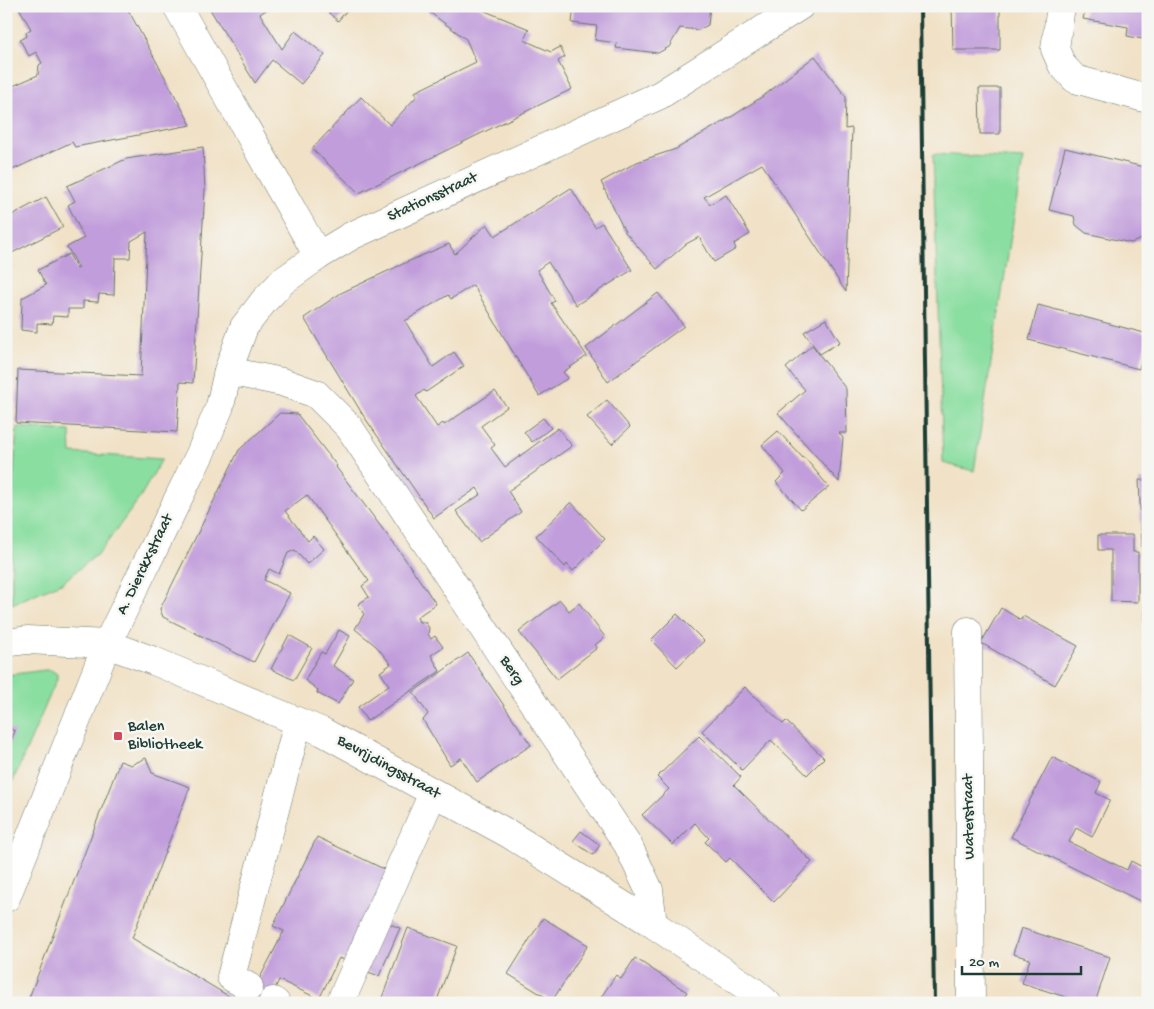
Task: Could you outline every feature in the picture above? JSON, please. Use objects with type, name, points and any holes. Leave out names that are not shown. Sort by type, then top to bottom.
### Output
[{"type":"street","points":[[177,6],[318,256]]},
{"type":"street","name":"Stationsstraat","points":[[318,256],[351,236],[660,95],[800,6]]},
{"type":"street","points":[[1061,6],[1055,49],[1062,65],[1075,79],[1148,99]]},
{"type":"street","name":"A. Dierckxstraat","points":[[6,898],[107,644],[200,454],[220,406],[228,371],[244,327],[282,281],[318,256]]},
{"type":"street","name":"Berg","points":[[228,371],[282,382],[316,394],[350,427],[628,845],[649,890],[653,924]]},
{"type":"street","name":"Waterstraat","points":[[968,631],[971,1003]]},
{"type":"street","name":"Bevrijdingsstraat","points":[[6,643],[27,640],[107,644],[154,661],[323,732],[509,834],[653,924]]},
{"type":"street","points":[[249,987],[231,978],[298,722]]},
{"type":"street","points":[[340,1003],[433,793]]},
{"type":"street","points":[[653,924],[753,991],[767,1003]]},
{"type":"green space","points":[[933,154],[1023,159],[974,471],[943,463]]},
{"type":"green space","points":[[17,427],[70,431],[71,453],[162,459],[139,499],[100,552],[63,582],[12,604],[11,511]]},
{"type":"green space","points":[[51,670],[57,674],[57,679],[6,797],[6,675]]},
{"type":"building","points":[[18,6],[126,6],[191,125],[75,147],[72,142],[6,173],[6,89],[38,75],[39,65],[42,63],[36,52],[29,56],[20,40],[27,36],[26,32],[31,29]]},
{"type":"building","points":[[208,6],[272,6],[260,14],[282,49],[295,31],[325,55],[301,84],[272,60],[255,83]]},
{"type":"building","points":[[321,6],[343,6],[347,10],[338,21]]},
{"type":"building","points":[[421,6],[478,6],[485,11],[529,29],[524,40],[551,52],[560,47],[565,57],[558,61],[572,89],[359,193],[312,149],[361,97],[390,125],[417,96],[415,92],[476,62],[466,39]]},
{"type":"building","points":[[574,6],[710,6],[708,25],[698,30],[680,28],[669,47],[658,53],[616,48],[617,43],[595,40],[597,26],[572,23]]},
{"type":"building","points":[[952,6],[1000,6],[1000,50],[953,50]]},
{"type":"building","points":[[1086,6],[1148,6],[1148,40],[1127,36],[1128,27],[1083,19]]},
{"type":"building","points":[[815,56],[846,97],[845,129],[852,128],[846,292],[762,164],[704,197],[710,204],[726,195],[750,234],[734,244],[736,249],[714,262],[699,237],[686,244],[657,269],[625,232],[601,182],[637,162],[676,149],[733,116],[766,94]]},
{"type":"building","points":[[979,88],[1000,88],[1000,134],[980,134]]},
{"type":"building","points":[[203,147],[205,190],[193,383],[180,382],[177,432],[16,423],[18,370],[141,376],[147,232],[131,241],[130,258],[115,258],[114,295],[99,294],[98,302],[83,301],[83,309],[68,309],[68,317],[53,316],[52,324],[37,323],[37,332],[21,330],[22,298],[46,285],[38,270],[69,254],[77,269],[79,268],[67,247],[84,238],[68,205],[75,201],[67,186],[126,159]]},
{"type":"building","points":[[1065,148],[1148,168],[1148,233],[1142,239],[1131,243],[1086,233],[1076,225],[1074,216],[1049,210]]},
{"type":"building","points":[[571,188],[595,227],[602,223],[632,270],[576,305],[548,262],[537,270],[555,301],[551,303],[587,356],[563,372],[568,378],[539,396],[473,285],[451,299],[448,295],[405,321],[433,367],[454,352],[464,366],[426,392],[424,390],[416,396],[437,427],[443,423],[444,425],[495,391],[507,407],[481,426],[495,445],[491,448],[505,467],[558,428],[572,446],[508,491],[521,512],[479,542],[456,511],[481,494],[477,488],[434,518],[363,415],[304,318],[341,293],[449,244],[455,254],[487,224],[495,236]]},
{"type":"building","points":[[46,197],[63,227],[6,256],[6,218]]},
{"type":"building","points":[[658,293],[684,326],[608,382],[586,348]]},
{"type":"building","points":[[1038,305],[1148,334],[1139,369],[1029,340]]},
{"type":"building","points":[[826,319],[840,342],[820,354],[804,332]]},
{"type":"building","points":[[812,345],[846,389],[847,433],[839,433],[843,438],[839,482],[778,413],[805,390],[786,368]]},
{"type":"building","points":[[607,400],[630,427],[612,444],[587,417]]},
{"type":"building","points":[[280,413],[297,414],[403,556],[436,604],[417,617],[419,622],[425,622],[429,628],[428,634],[431,639],[435,636],[443,647],[431,655],[440,671],[367,721],[358,707],[389,685],[380,672],[391,664],[376,646],[355,629],[364,614],[358,604],[369,597],[362,586],[369,581],[307,495],[285,511],[308,541],[313,536],[324,549],[307,564],[295,550],[288,553],[279,574],[269,569],[264,580],[290,593],[254,662],[163,617],[160,609],[239,450]]},
{"type":"building","points":[[543,418],[551,428],[532,442],[524,432]]},
{"type":"building","points":[[778,431],[805,458],[829,487],[801,510],[776,482],[785,473],[762,445]]},
{"type":"building","points":[[1139,480],[1148,480],[1148,547],[1142,547]]},
{"type":"building","points":[[571,502],[605,539],[573,571],[567,564],[565,567],[536,536]]},
{"type":"building","points":[[1098,535],[1133,535],[1133,552],[1138,552],[1138,602],[1111,601],[1111,550],[1098,550]]},
{"type":"building","points":[[1142,551],[1148,551],[1148,625],[1145,625]]},
{"type":"building","points":[[560,600],[569,611],[579,603],[605,637],[595,645],[597,648],[557,679],[519,632]]},
{"type":"building","points":[[1001,608],[1021,620],[1023,616],[1078,646],[1055,685],[981,643]]},
{"type":"building","points":[[677,614],[704,641],[677,667],[651,640]]},
{"type":"building","points":[[339,630],[350,636],[333,666],[353,679],[338,704],[317,693],[318,690],[305,680],[321,652],[325,654]]},
{"type":"building","points":[[289,635],[312,648],[294,680],[271,669]]},
{"type":"building","points":[[468,653],[531,745],[477,782],[461,758],[450,765],[423,720],[428,714],[413,692]]},
{"type":"building","points":[[745,687],[783,724],[786,721],[824,758],[807,775],[771,740],[742,770],[702,731]]},
{"type":"building","points":[[6,727],[15,731],[6,753]]},
{"type":"building","points":[[699,736],[741,777],[734,785],[812,862],[774,902],[730,858],[726,862],[705,842],[709,838],[695,823],[673,845],[642,815],[669,789],[657,777]]},
{"type":"building","points":[[1052,757],[1101,782],[1096,793],[1110,800],[1092,837],[1076,828],[1069,842],[1127,870],[1131,861],[1148,870],[1148,905],[1011,837]]},
{"type":"building","points":[[146,758],[152,773],[190,787],[132,938],[240,1003],[27,1003],[120,761],[131,765]]},
{"type":"building","points":[[581,831],[600,845],[593,855],[573,841]]},
{"type":"building","points":[[317,837],[388,871],[350,962],[339,958],[319,999],[279,980],[268,1003],[247,1003],[284,931],[273,926]]},
{"type":"building","points":[[543,918],[588,945],[552,1001],[508,974]]},
{"type":"building","points":[[385,922],[400,928],[379,976],[365,971]]},
{"type":"building","points":[[408,928],[457,946],[436,1003],[380,1003]]},
{"type":"building","points":[[1021,928],[1110,957],[1095,1003],[1084,1003],[1022,983],[1030,959],[1013,954]]},
{"type":"building","points":[[635,958],[687,992],[680,1003],[597,1003],[616,975],[621,979]]},
{"type":"railway","points":[[920,6],[934,1003]]},
{"type":"place","name":"Balen Bibliotheek","points":[[118,736]]}]
